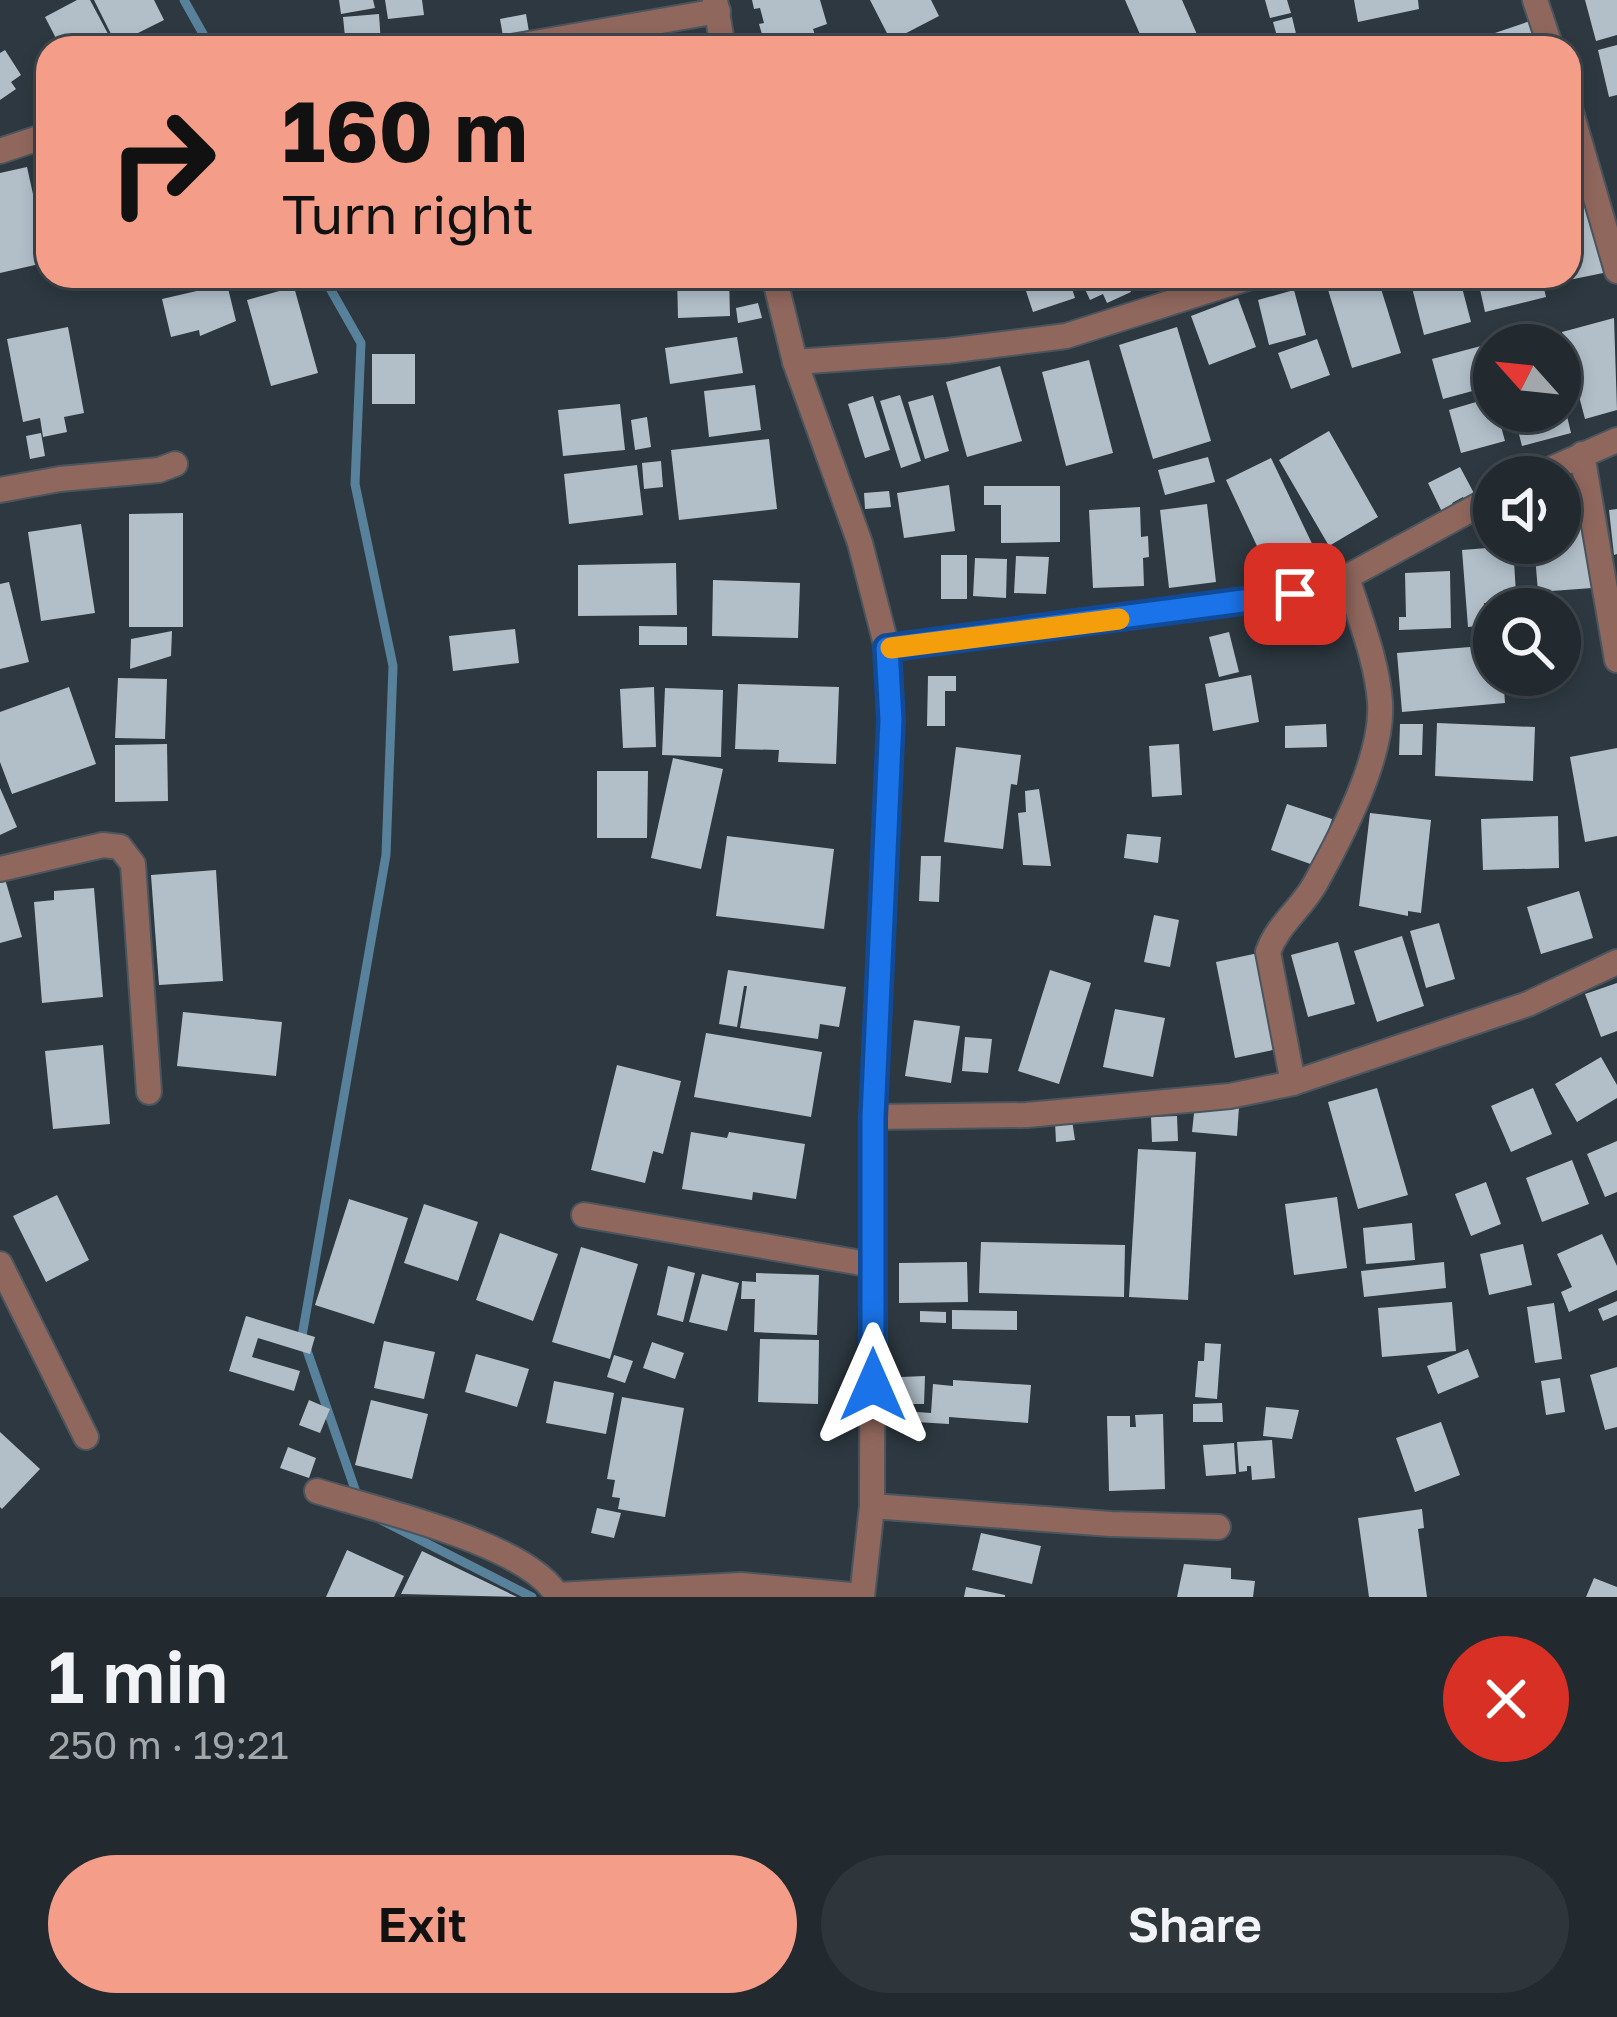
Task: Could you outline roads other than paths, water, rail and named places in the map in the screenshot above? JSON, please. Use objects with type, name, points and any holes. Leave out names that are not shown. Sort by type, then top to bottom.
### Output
[{"type":"street","points":[[1535,0],[1547,36]]},
{"type":"street","points":[[565,36],[716,5],[721,36]]},
{"type":"street","points":[[0,151],[36,140]]},
{"type":"street","points":[[1581,173],[1617,271]]},
{"type":"street","points":[[317,1491],[493,1548],[538,1571],[558,1596],[741,1586],[862,1596],[872,1506],[873,1117],[891,720],[887,648],[860,543],[795,362],[777,288]]},
{"type":"street","points":[[795,362],[1066,336],[1216,288]]},
{"type":"street","points":[[1578,456],[1617,440]]},
{"type":"street","points":[[1582,454],[1617,660]]},
{"type":"street","points":[[0,490],[175,464]]},
{"type":"street","points":[[887,648],[1295,594],[1347,577],[1473,508]]},
{"type":"street","points":[[1293,1083],[1268,952],[1273,938],[1306,900],[1332,853],[1380,737],[1376,677],[1347,577]]},
{"type":"street","points":[[0,869],[103,845],[120,847],[133,863],[149,1092]]},
{"type":"street","points":[[873,1117],[1027,1115],[1230,1096],[1293,1083],[1528,1004],[1617,962]]},
{"type":"street","points":[[584,1215],[873,1264]]},
{"type":"street","points":[[0,1264],[86,1437]]},
{"type":"street","points":[[872,1506],[1218,1527]]},
{"type":"waterway","points":[[184,0],[204,36]]},
{"type":"waterway","points":[[330,288],[361,343],[355,484],[393,666],[386,855],[302,1336],[358,1498]]},
{"type":"waterway","points":[[381,1520],[532,1597]]}]
